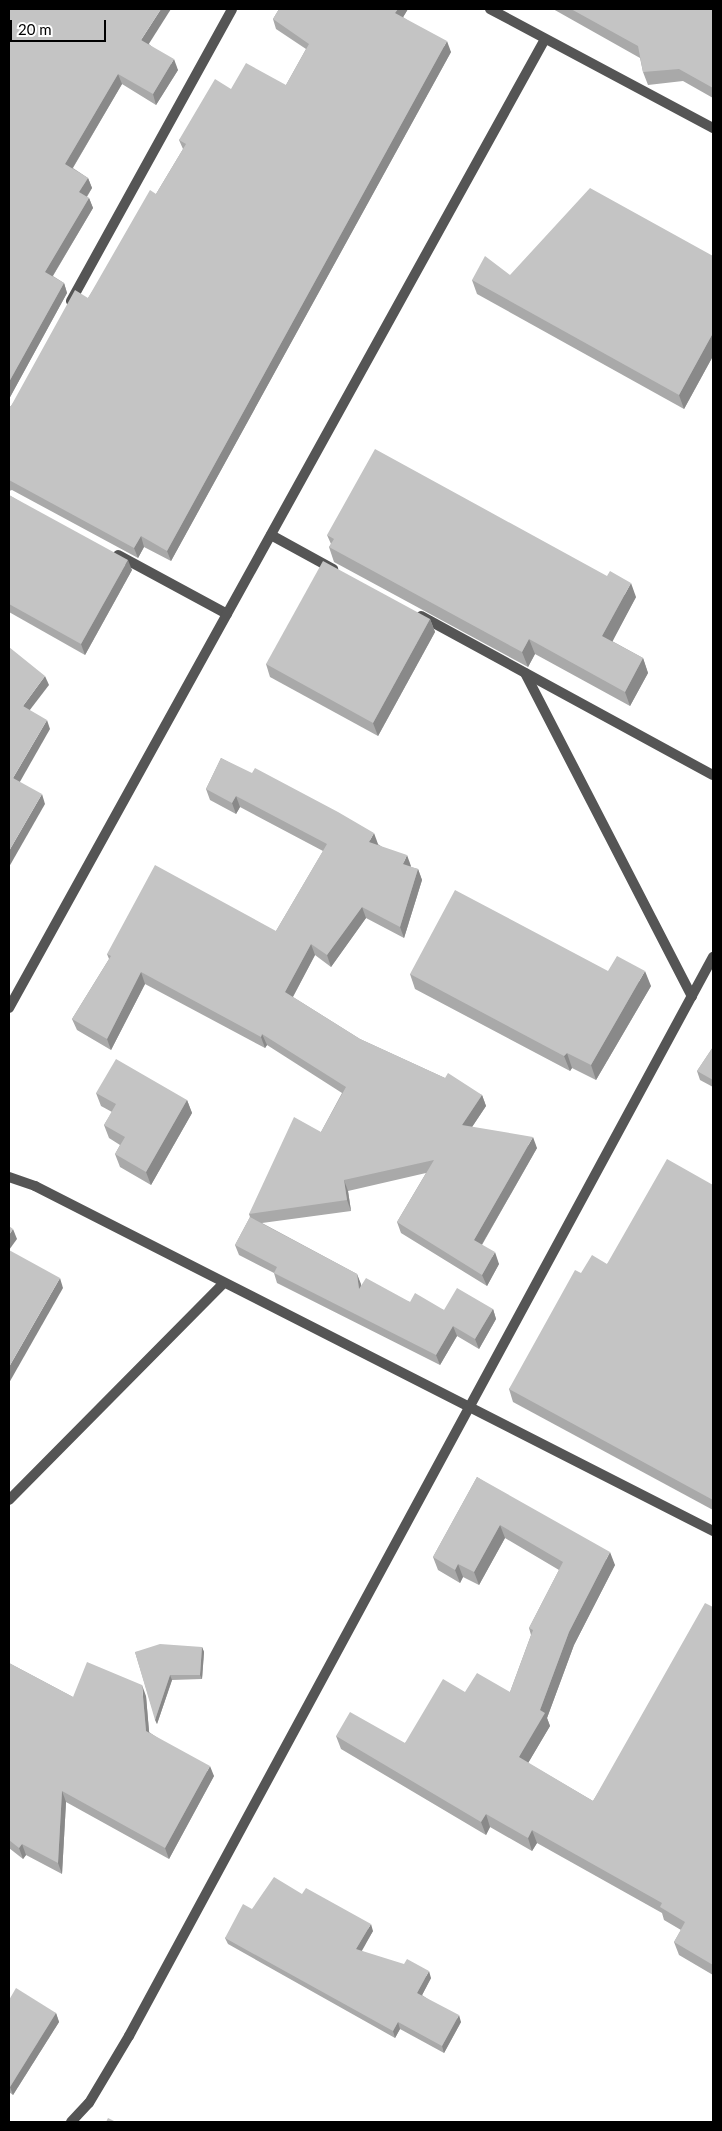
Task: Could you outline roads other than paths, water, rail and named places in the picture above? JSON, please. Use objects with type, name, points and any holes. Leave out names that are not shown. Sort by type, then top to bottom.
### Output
[{"type":"street","points":[[66,310],[232,9]]},
{"type":"street","points":[[490,9],[713,128]]},
{"type":"street","points":[[9,1008],[545,39]]},
{"type":"street","points":[[270,534],[341,573]]},
{"type":"street","points":[[105,548],[227,614]]},
{"type":"street","points":[[411,611],[713,775]]},
{"type":"street","points":[[525,673],[692,996]]},
{"type":"street","points":[[71,2122],[89,2103],[129,2036],[466,1407],[713,957]]},
{"type":"street","points":[[9,1177],[35,1186],[466,1407],[713,1531]]},
{"type":"street","points":[[9,1500],[224,1283]]}]
